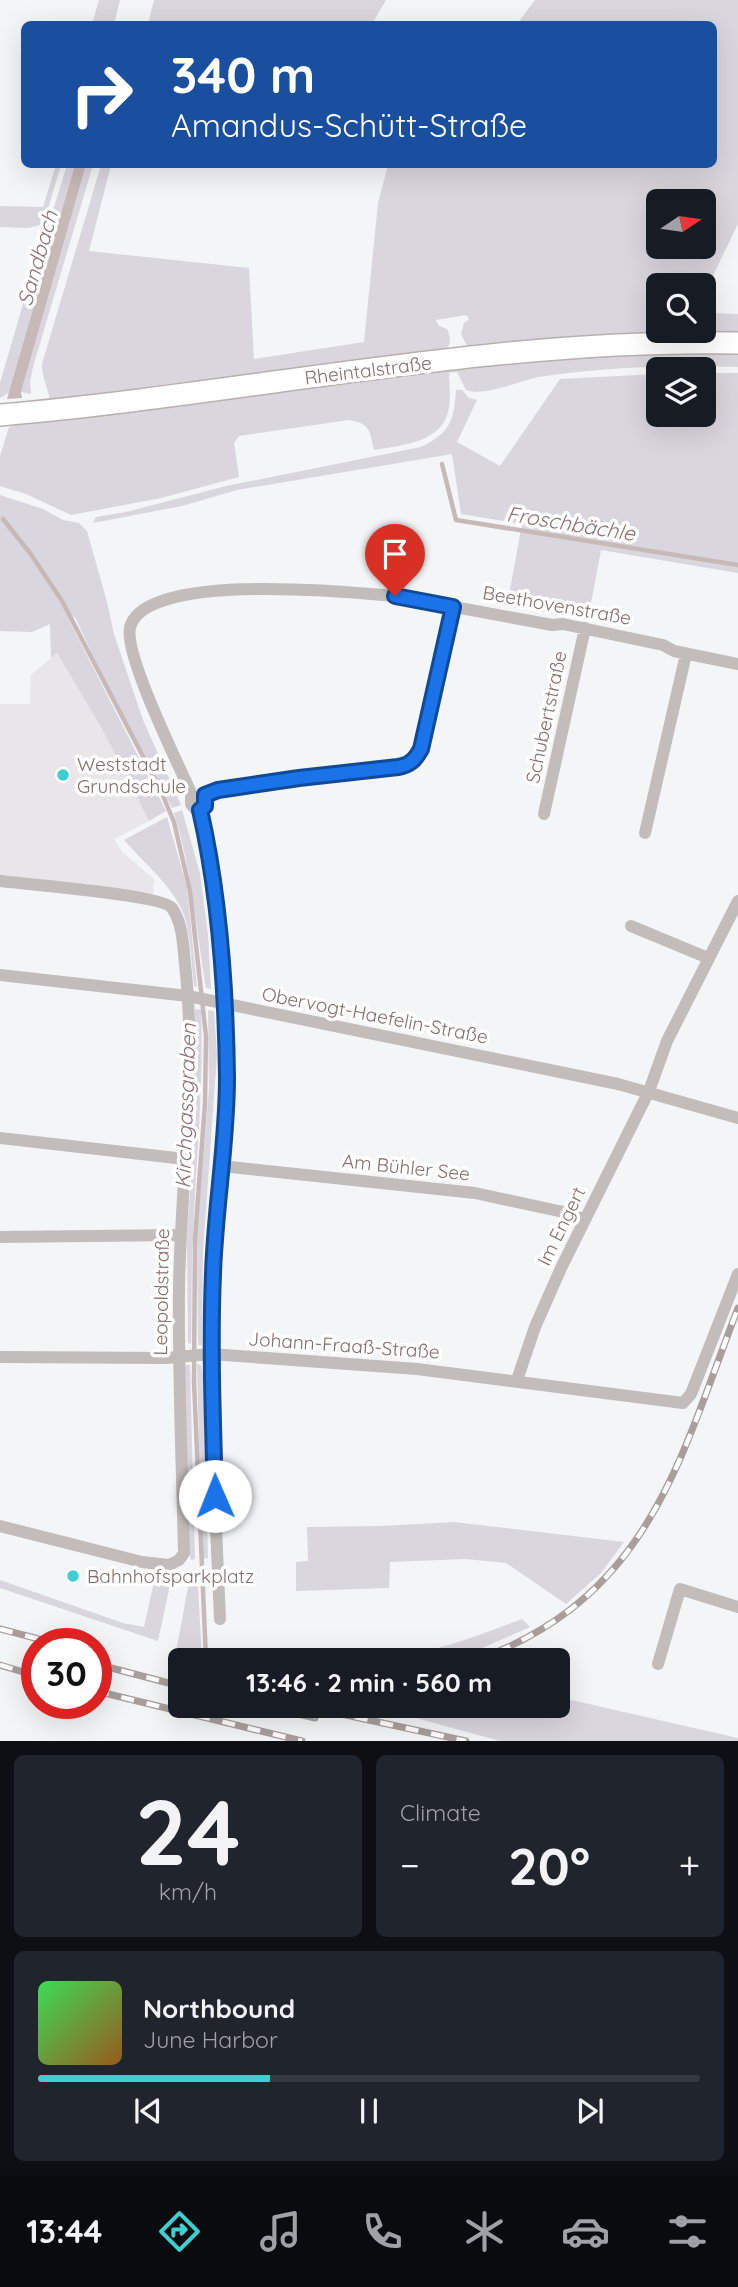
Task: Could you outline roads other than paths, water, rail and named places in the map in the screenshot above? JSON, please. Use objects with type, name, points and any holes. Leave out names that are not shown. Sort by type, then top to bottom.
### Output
[{"type":"main road","name":"Rheintalstraße","points":[[11,414],[459,359],[589,348],[738,344]]},
{"type":"street","name":"Beethovenstraße","points":[[191,793],[146,691],[130,639],[134,617],[143,609],[187,594],[219,590],[373,594],[552,625],[585,628],[663,645],[686,654],[738,664]]},
{"type":"street","points":[[205,795],[224,789],[408,765],[421,749],[453,607]]},
{"type":"street","name":"Schubertstraße","points":[[544,814],[585,628]]},
{"type":"street","points":[[645,833],[686,654]]},
{"type":"street","points":[[200,810],[192,807],[191,793],[199,791],[205,795]]},
{"type":"street","points":[[200,810],[205,806],[205,795]]},
{"type":"street","points":[[200,810],[216,894],[219,1003],[227,1080],[207,1354],[220,1619]]},
{"type":"street","name":"Leopoldstraße","points":[[0,881],[123,895],[164,902],[171,906],[180,928],[192,997],[191,1077],[181,1235],[184,1553],[179,1560],[169,1565],[142,1562],[0,1526]]},
{"type":"street","points":[[649,1091],[667,1041],[738,901]]},
{"type":"street","points":[[631,926],[708,958]]},
{"type":"street","name":"Obervogt-Haefelin-Straße","points":[[0,975],[192,997],[649,1091],[738,1118]]},
{"type":"street","name":"Im Engert","points":[[517,1380],[536,1327],[649,1091]]},
{"type":"street","points":[[0,1138],[185,1159]]},
{"type":"street","name":"Am Bühler See","points":[[221,1166],[475,1193],[568,1213],[585,1220]]},
{"type":"street","points":[[0,1237],[181,1235]]},
{"type":"street","name":"Johann-Fraaß-Straße","points":[[0,1357],[207,1354],[417,1369],[683,1403],[691,1394],[738,1274]]},
{"type":"street","points":[[657,1664],[680,1589],[738,1607]]},
{"type":"waterway","name":"Froschbächle","points":[[442,464],[456,520],[738,565]]},
{"type":"waterway","name":"Kirchgassgraben","points":[[3,519],[62,601],[161,791],[174,822],[190,891],[206,1036],[205,1103],[195,1239],[194,1382],[206,1648]]},
{"type":"railway","points":[[502,1648],[533,1634],[581,1601],[619,1563],[649,1519],[674,1472],[738,1308]]},
{"type":"railway","points":[[0,1629],[21,1634]]},
{"type":"railway","points":[[0,1665],[21,1671]]},
{"type":"railway","points":[[112,1668],[168,1683]]},
{"type":"railway","points":[[112,1695],[302,1741]]},
{"type":"railway","points":[[360,1718],[466,1741]]},
{"type":"place","name":"Weststadt Grundschule","points":[[63,775]]},
{"type":"place","name":"Bahnhofsparkplatz","points":[[73,1576]]},
{"type":"water label","name":"Sandbach","points":[[37,258]]}]
